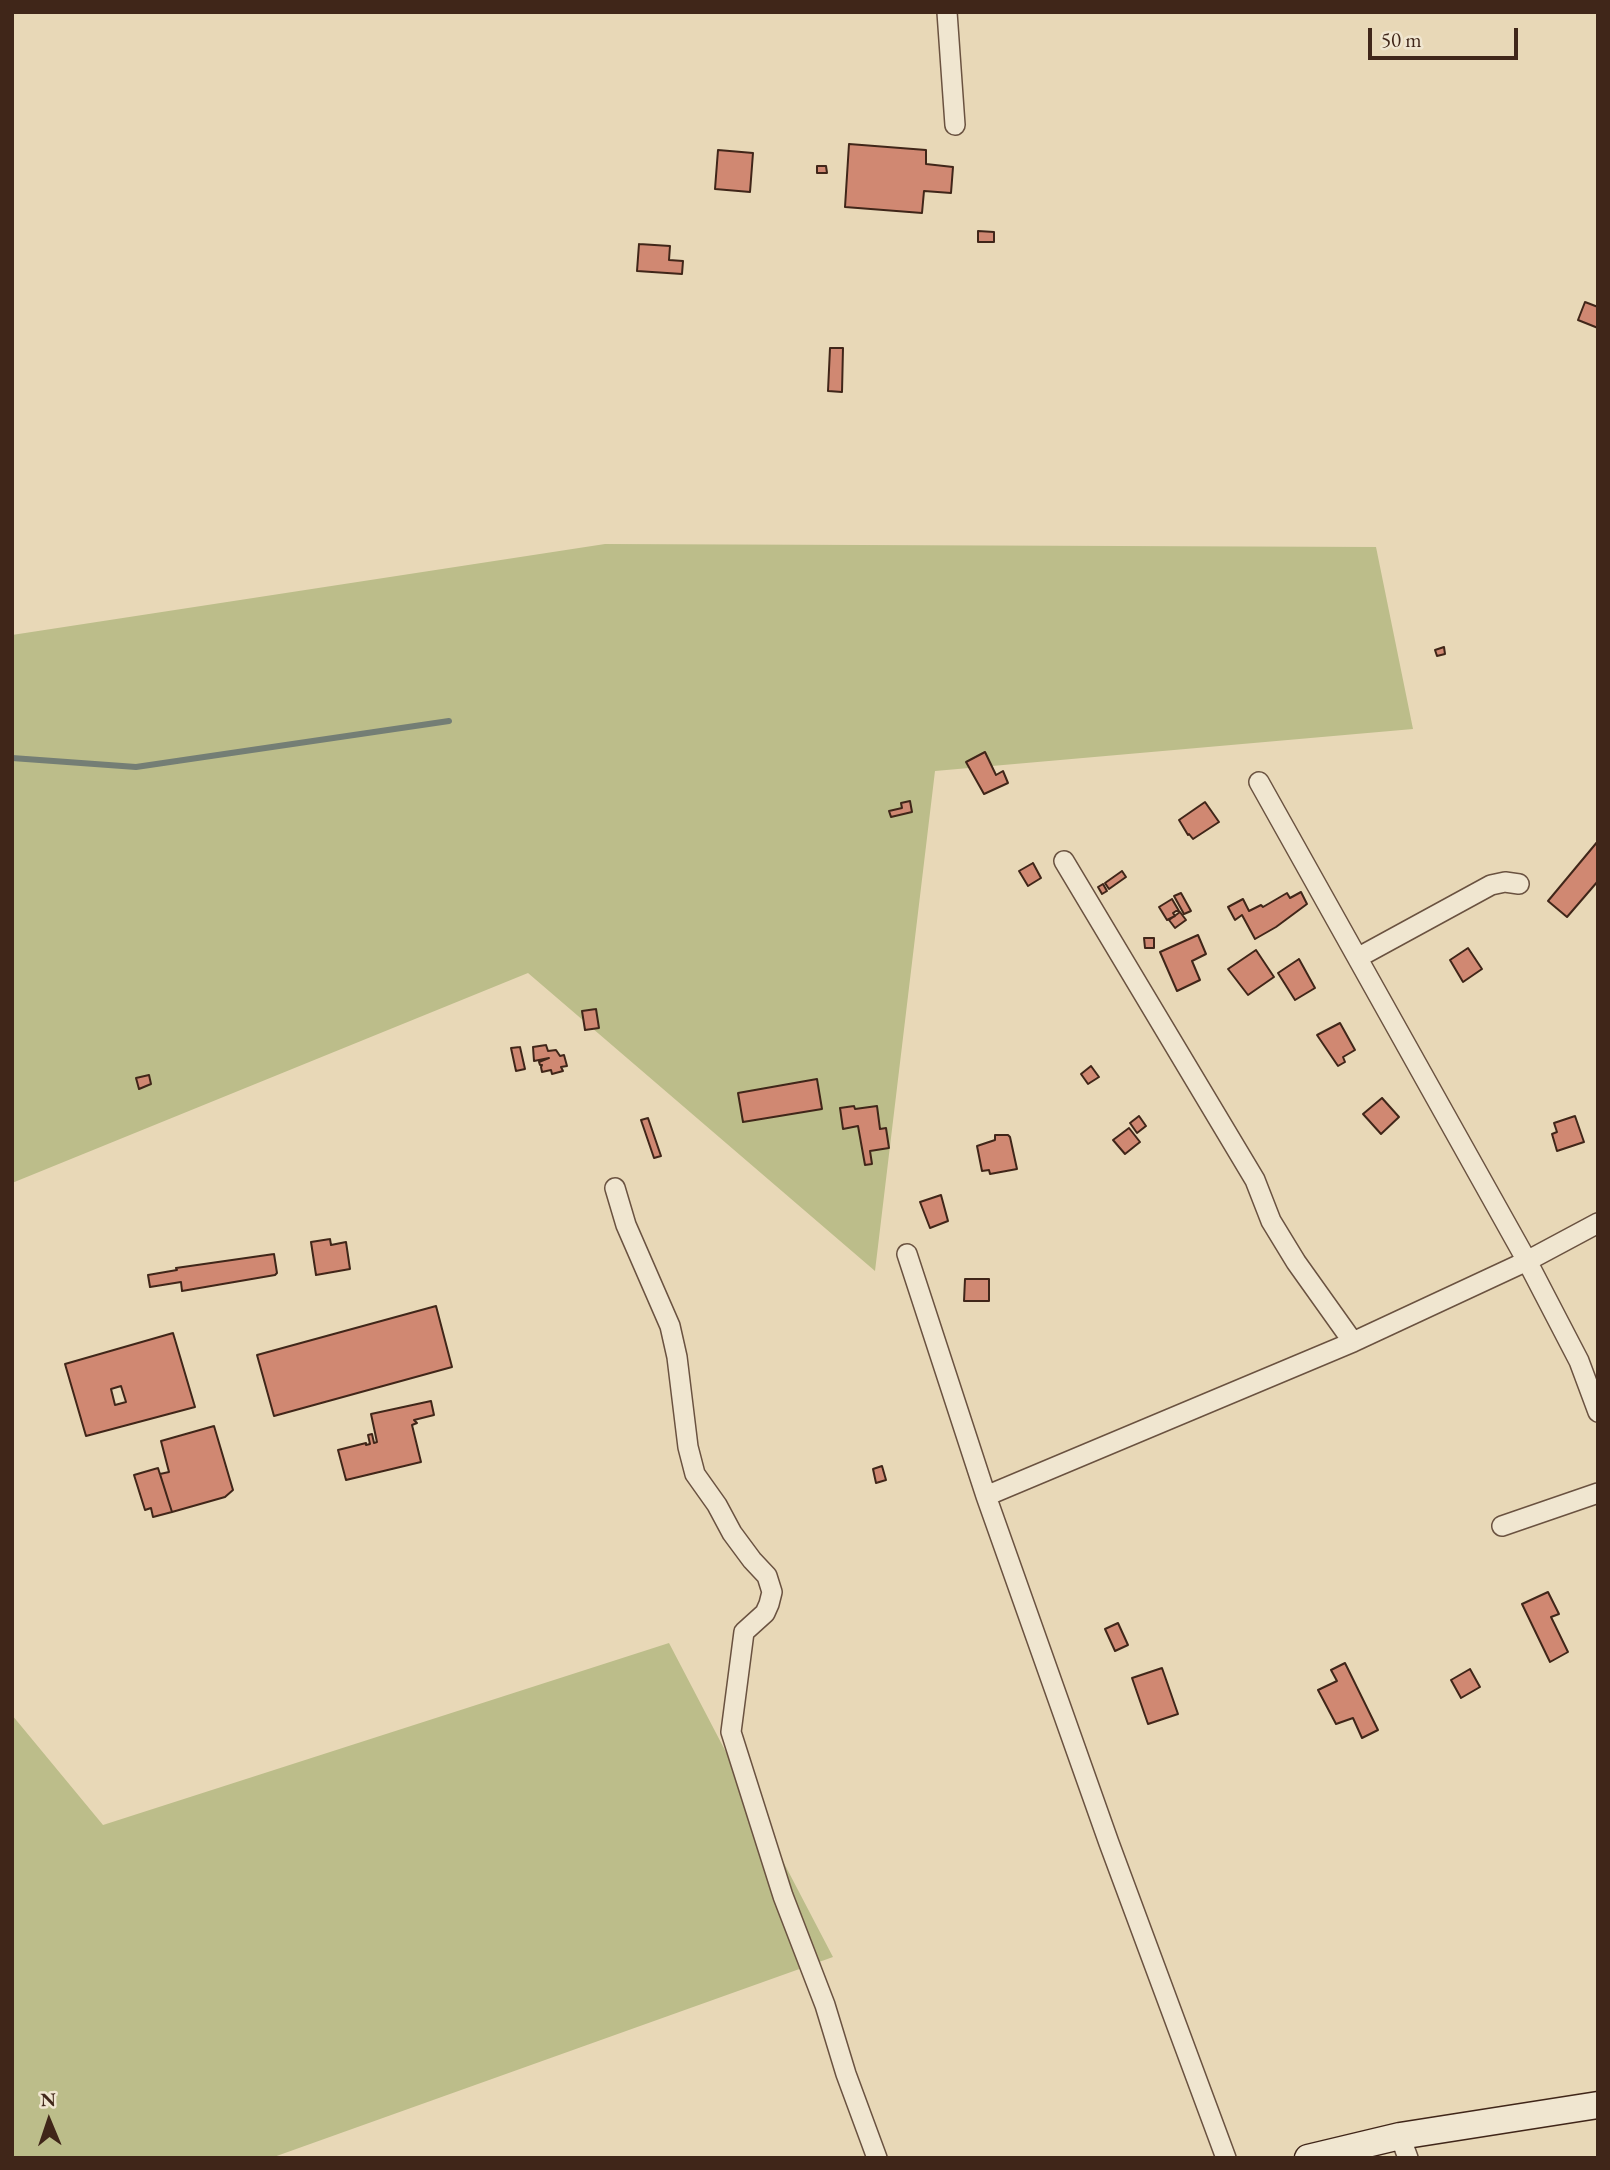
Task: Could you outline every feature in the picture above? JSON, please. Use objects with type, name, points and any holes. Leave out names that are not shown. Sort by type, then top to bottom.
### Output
[{"type":"street","points":[[947,12],[955,125]]},
{"type":"street","points":[[1259,782],[1527,1261],[1579,1361],[1598,1412]]},
{"type":"street","points":[[1063,861],[1255,1180],[1270,1221],[1353,1342]]},
{"type":"street","points":[[1359,957],[1491,885],[1505,881],[1519,884]]},
{"type":"street","points":[[615,1188],[626,1225],[670,1326],[677,1357],[688,1447],[695,1474],[717,1505],[732,1533],[767,1576],[772,1592],[765,1613],[744,1632],[731,1731],[783,1896],[825,2005],[846,2074],[877,2158]]},
{"type":"street","points":[[986,1496],[1353,1342],[1527,1261],[1598,1223]]},
{"type":"street","points":[[907,1254],[986,1496],[1109,1843],[1226,2158]]},
{"type":"street","points":[[1502,1526],[1598,1493]]},
{"type":"street","points":[[1308,2158],[1404,2147],[1598,2105]]},
{"type":"green space","points":[[605,544],[1376,547],[1413,729],[935,771],[875,1271],[528,973],[12,1183],[12,635]]},
{"type":"green space","points":[[669,1643],[833,1957],[271,2158],[12,2158],[12,1715],[103,1825]]},
{"type":"building","points":[[849,144],[926,150],[926,164],[953,167],[951,193],[924,191],[922,213],[845,207]]},
{"type":"building","points":[[718,150],[753,153],[750,192],[715,189]]},
{"type":"building","points":[[817,166],[826,166],[827,173],[817,173]]},
{"type":"building","points":[[978,231],[994,232],[994,242],[978,242]]},
{"type":"building","points":[[639,244],[670,246],[669,260],[683,261],[682,274],[637,271]]},
{"type":"building","points":[[1585,302],[1598,307],[1598,328],[1578,320]]},
{"type":"building","points":[[830,348],[843,348],[842,392],[828,391]]},
{"type":"building","points":[[1444,647],[1445,654],[1437,656],[1435,650]]},
{"type":"building","points":[[985,752],[996,775],[1003,771],[1008,783],[984,794],[966,762]]},
{"type":"building","points":[[910,801],[912,812],[891,817],[889,811],[902,808],[901,803]]},
{"type":"building","points":[[1205,802],[1219,822],[1193,839],[1179,820]]},
{"type":"building","points":[[1598,841],[1598,881],[1567,917],[1548,901]]},
{"type":"building","points":[[1033,863],[1041,878],[1028,886],[1019,871]]},
{"type":"building","points":[[1122,871],[1126,877],[1109,889],[1105,883]]},
{"type":"building","points":[[1103,884],[1107,891],[1102,894],[1098,887]]},
{"type":"building","points":[[1301,892],[1307,904],[1255,939],[1242,915],[1235,920],[1228,907],[1243,899],[1249,911],[1261,905],[1263,907],[1287,893],[1290,898]]},
{"type":"building","points":[[1181,893],[1191,911],[1184,914],[1174,896]]},
{"type":"building","points":[[1172,899],[1179,911],[1167,920],[1159,907]]},
{"type":"building","points":[[1180,912],[1186,920],[1175,928],[1169,920]]},
{"type":"building","points":[[1198,935],[1206,954],[1192,961],[1200,980],[1177,991],[1160,952]]},
{"type":"building","points":[[1144,938],[1154,938],[1154,948],[1145,948]]},
{"type":"building","points":[[1468,948],[1482,969],[1463,982],[1450,960]]},
{"type":"building","points":[[1256,950],[1274,977],[1248,995],[1228,969]]},
{"type":"building","points":[[1299,959],[1315,988],[1295,1000],[1278,973]]},
{"type":"building","points":[[596,1009],[599,1028],[585,1030],[582,1011]]},
{"type":"building","points":[[1340,1023],[1355,1050],[1343,1057],[1345,1062],[1338,1066],[1317,1035]]},
{"type":"building","points":[[546,1045],[548,1051],[556,1050],[560,1056],[564,1055],[567,1066],[561,1067],[563,1071],[552,1074],[551,1070],[542,1072],[539,1062],[549,1058],[534,1061],[533,1047]]},
{"type":"building","points":[[520,1047],[525,1069],[516,1071],[511,1048]]},
{"type":"building","points":[[1091,1066],[1099,1077],[1088,1084],[1081,1074]]},
{"type":"building","points":[[149,1075],[151,1084],[139,1089],[136,1078]]},
{"type":"building","points":[[817,1079],[822,1109],[743,1122],[738,1093]]},
{"type":"building","points":[[1382,1098],[1399,1117],[1381,1134],[1363,1114]]},
{"type":"building","points":[[854,1106],[855,1109],[877,1106],[880,1129],[886,1128],[889,1148],[870,1151],[872,1164],[865,1165],[858,1126],[843,1129],[840,1108]]},
{"type":"building","points":[[1139,1116],[1146,1126],[1137,1133],[1130,1123]]},
{"type":"building","points":[[1575,1116],[1584,1142],[1557,1151],[1552,1134],[1557,1132],[1554,1123]]},
{"type":"building","points":[[648,1118],[661,1156],[654,1158],[641,1120]]},
{"type":"building","points":[[1129,1128],[1140,1142],[1125,1154],[1113,1140]]},
{"type":"building","points":[[995,1135],[1010,1137],[1017,1169],[990,1174],[989,1170],[982,1171],[977,1146],[995,1140]]},
{"type":"building","points":[[941,1195],[948,1221],[930,1228],[920,1202]]},
{"type":"building","points":[[330,1239],[331,1245],[346,1242],[350,1269],[316,1275],[311,1242]]},
{"type":"building","points":[[274,1254],[275,1275],[182,1291],[181,1282],[150,1287],[148,1275],[177,1270],[176,1268]]},
{"type":"building","points":[[965,1279],[989,1279],[989,1301],[964,1301]]},
{"type":"building","points":[[436,1306],[452,1367],[274,1416],[257,1355]]},
{"type":"building","points":[[173,1333],[195,1407],[86,1436],[65,1364]],"holes":[[[121,1386],[126,1402],[115,1405],[111,1389]]]},
{"type":"building","points":[[431,1401],[434,1415],[414,1420],[417,1423],[412,1425],[421,1462],[346,1480],[338,1450],[370,1444],[368,1435],[372,1434],[374,1443],[377,1442],[371,1414]]},
{"type":"building","points":[[214,1426],[233,1490],[225,1497],[172,1512],[160,1474],[169,1472],[161,1441]]},
{"type":"building","points":[[882,1466],[886,1480],[876,1483],[873,1469]]},
{"type":"building","points":[[158,1468],[172,1512],[153,1517],[151,1508],[145,1510],[134,1475]]},
{"type":"building","points":[[1548,1592],[1559,1614],[1551,1617],[1568,1652],[1550,1662],[1522,1604]]},
{"type":"building","points":[[1118,1623],[1128,1645],[1115,1651],[1105,1629]]},
{"type":"building","points":[[1345,1663],[1378,1730],[1362,1738],[1353,1718],[1336,1724],[1318,1690],[1337,1681],[1331,1670]]},
{"type":"building","points":[[1162,1668],[1178,1714],[1148,1724],[1132,1678]]},
{"type":"building","points":[[1470,1669],[1480,1687],[1461,1698],[1451,1680]]},
{"type":"waterway","points":[[12,758],[136,767],[449,721]]}]
